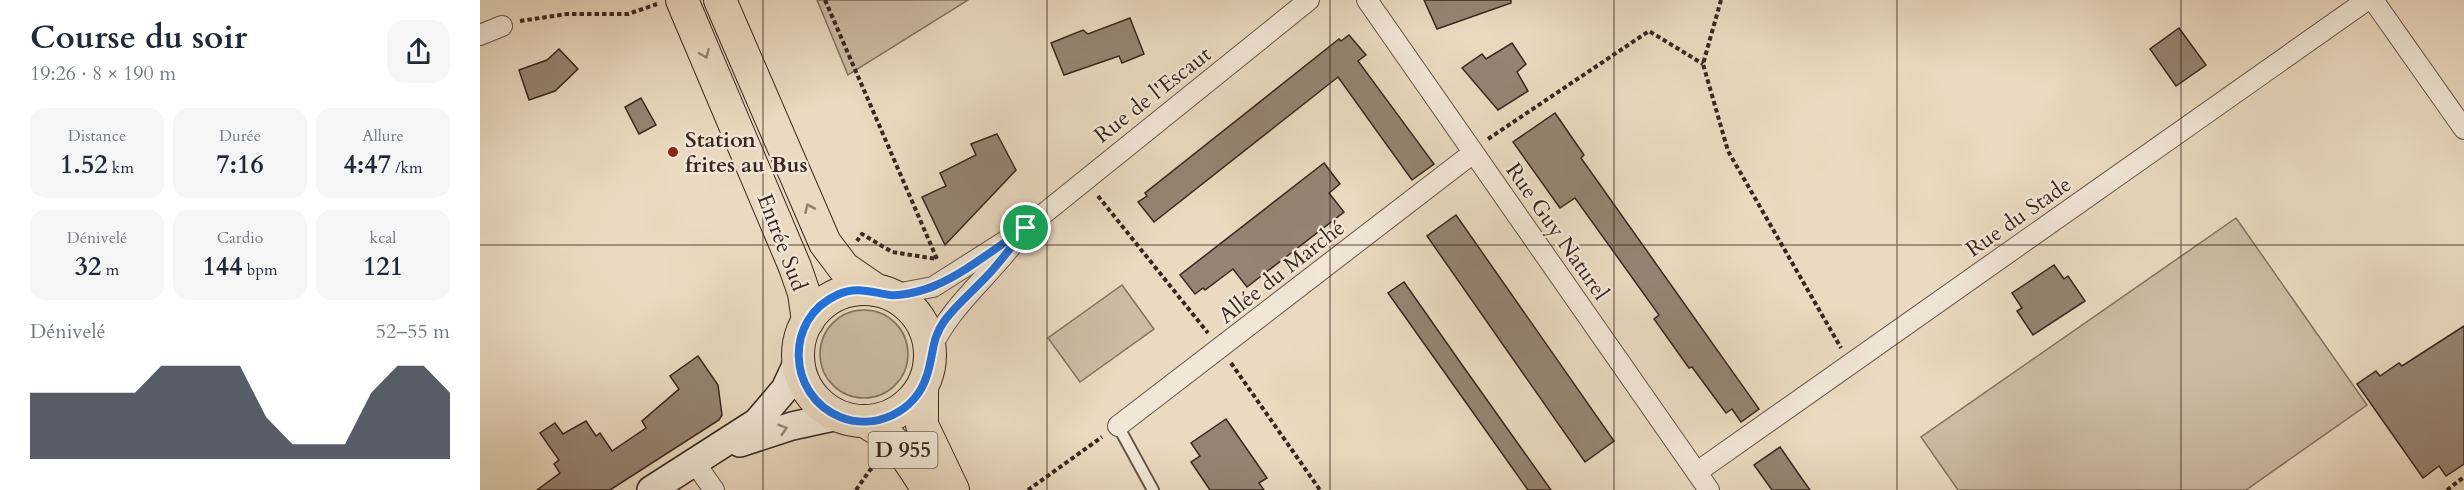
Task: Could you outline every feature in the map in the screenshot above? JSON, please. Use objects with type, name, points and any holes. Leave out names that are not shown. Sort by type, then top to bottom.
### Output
[{"type":"main road","name":"Entrée Sud","points":[[682,0],[791,255],[804,293],[808,321]]},
{"type":"main road","name":"Entrée Sud","points":[[720,0],[825,243],[844,268],[883,293]]},
{"type":"main road","points":[[856,290],[883,293],[906,304],[918,317],[927,333],[930,351],[928,374],[922,388],[910,404],[894,415],[852,419],[821,406],[807,390],[798,361],[801,336],[808,321],[820,306],[837,295],[856,290]]},
{"type":"main road","name":"D 955","points":[[922,388],[922,425],[953,490]]},
{"type":"main road","name":"D 955","points":[[852,419],[885,433],[901,447],[928,490]]},
{"type":"street","name":"Rue de l'Escaut","points":[[883,293],[933,287],[1026,228],[1309,0]]},
{"type":"street","name":"Rue Guy Naturel","points":[[1366,0],[1709,490]]},
{"type":"street","name":"Rue du Stade","points":[[1697,472],[2367,0]]},
{"type":"street","points":[[2373,0],[2464,129]]},
{"type":"street","points":[[480,35],[502,26]]},
{"type":"street","name":"Allée du Marché","points":[[1118,426],[1473,153]]},
{"type":"street","name":"Rue de l'Escaut","points":[[930,351],[945,321],[988,276],[1026,228]]},
{"type":"street","points":[[651,490],[702,459],[770,410],[785,389],[798,361]]},
{"type":"street","points":[[702,459],[772,432],[852,419]]},
{"type":"street","points":[[702,459],[714,490]]},
{"type":"lane","points":[[1118,426],[1153,490]]},
{"type":"path","points":[[502,26],[549,15],[628,14],[665,0]]},
{"type":"path","points":[[825,0],[937,259],[892,252],[862,234]]},
{"type":"path","points":[[1721,0],[1703,64],[1728,151],[1850,364]]},
{"type":"path","points":[[1473,153],[1497,131],[1649,31],[1703,64]]},
{"type":"path","points":[[1028,490],[1118,426]]},
{"type":"path","points":[[856,490],[870,470],[884,459]]},
{"type":"path","points":[[2447,490],[2464,477]]},
{"type":"shaded area","points":[[817,0],[968,0],[848,75]]},
{"type":"shaded area","points":[[2236,218],[2367,405],[2246,490],[1958,490],[1921,437]]},
{"type":"shaded area","points":[[1122,285],[1154,329],[1080,382],[1048,338]]},
{"type":"shaded area","points":[[864,310],[881,313],[895,323],[905,337],[908,354],[905,371],[895,385],[881,395],[864,398],[847,395],[833,385],[823,371],[820,354],[823,337],[833,323],[847,313]]},
{"type":"building","points":[[1424,0],[1511,0],[1511,3],[1437,29]]},
{"type":"building","points":[[1130,18],[1144,54],[1122,63],[1119,56],[1064,75],[1051,43],[1083,30],[1088,34]]},
{"type":"building","points":[[2179,28],[2206,65],[2176,86],[2150,49]]},
{"type":"building","points":[[1349,35],[1366,55],[1358,61],[1434,164],[1412,180],[1338,77],[1154,222],[1138,202],[1147,196],[1145,193],[1339,39],[1341,41]]},
{"type":"building","points":[[1512,43],[1526,64],[1517,72],[1528,91],[1498,110],[1462,68],[1482,54],[1486,59]]},
{"type":"building","points":[[559,49],[578,69],[555,91],[529,100],[519,70],[547,60]]},
{"type":"building","points":[[641,98],[656,125],[639,134],[625,107]]},
{"type":"building","points":[[1555,113],[1584,155],[1581,158],[1759,409],[1741,422],[1732,409],[1726,413],[1692,367],[1689,368],[1654,319],[1659,315],[1575,198],[1560,208],[1513,142]]},
{"type":"building","points":[[997,134],[1016,170],[945,245],[922,197],[946,186],[940,173],[976,155],[971,144]]},
{"type":"building","points":[[1324,163],[1340,184],[1329,193],[1344,212],[1247,287],[1233,269],[1205,290],[1203,288],[1195,294],[1180,275]]},
{"type":"building","points":[[1456,215],[1614,441],[1585,462],[1427,236]]},
{"type":"building","points":[[2054,265],[2064,279],[2068,276],[2085,301],[2033,335],[2017,311],[2022,308],[2012,293]]},
{"type":"building","points":[[1404,282],[1551,490],[1528,490],[1388,293]]},
{"type":"building","points":[[2464,326],[2464,464],[2446,476],[2439,466],[2423,478],[2357,384],[2376,371],[2380,376],[2399,363],[2402,366]]},
{"type":"building","points":[[698,356],[718,385],[722,415],[719,420],[610,490],[537,490],[560,473],[554,464],[559,460],[540,433],[555,423],[563,434],[586,421],[596,436],[600,433],[612,451],[646,428],[642,421],[679,389],[670,376]]},
{"type":"building","points":[[1226,419],[1267,478],[1259,483],[1264,490],[1210,490],[1191,462],[1200,456],[1191,443]]},
{"type":"building","points":[[1780,447],[1810,490],[1772,490],[1754,465]]},
{"type":"place","name":"Station frites au Bus","points":[[673,152]]},
{"type":"route","points":[[1026,228],[988,276],[961,303],[938,331],[930,351],[928,374],[922,388],[910,404],[902,410],[876,421],[856,421],[829,412],[807,390],[798,361],[799,344],[804,328],[813,313],[828,300],[856,290],[876,290],[890,295],[933,287],[1026,228]]}]
